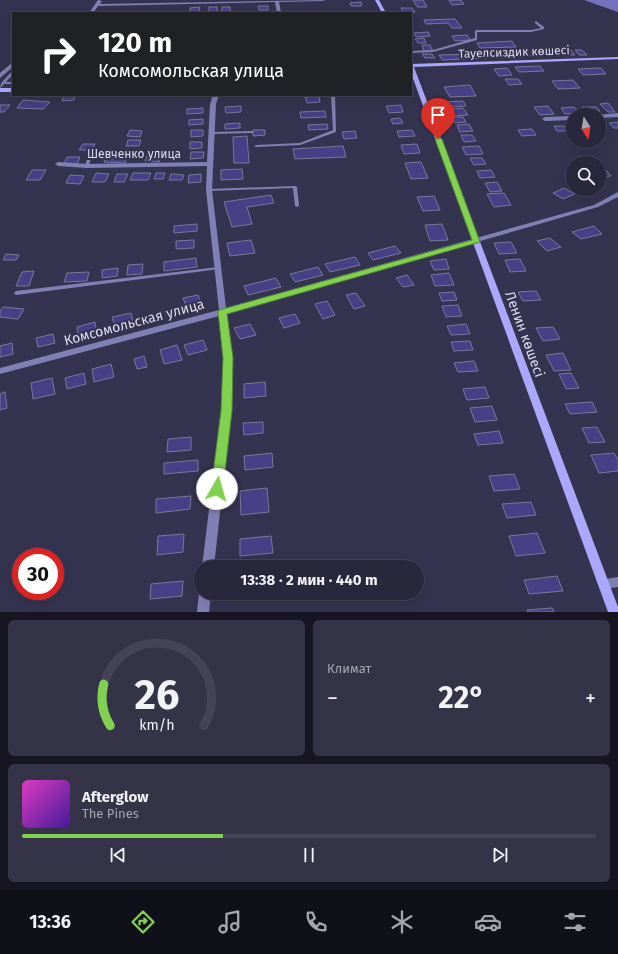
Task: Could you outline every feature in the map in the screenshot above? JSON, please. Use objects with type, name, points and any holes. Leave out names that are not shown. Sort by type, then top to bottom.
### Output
[{"type":"street","points":[[92,12],[99,2],[277,2],[323,0]]},
{"type":"street","points":[[377,0],[383,12]]},
{"type":"street","points":[[277,2],[279,12]]},
{"type":"street","name":"Тауелсиздик көшесі","points":[[412,66],[618,58]]},
{"type":"street","points":[[0,76],[12,65]]},
{"type":"street","name":"Ленин көшесі","points":[[412,69],[614,612]]},
{"type":"street","points":[[0,89],[12,90]]},
{"type":"street","points":[[209,560],[226,411],[228,358],[209,190],[213,104],[216,96]]},
{"type":"street","points":[[606,116],[618,116]]},
{"type":"street","points":[[545,119],[566,118]]},
{"type":"street","name":"Шевченко улица","points":[[58,164],[87,166],[210,164]]},
{"type":"street","name":"Комсомольская улица","points":[[0,371],[223,312],[476,242],[596,206],[618,194]]},
{"type":"street","points":[[604,584],[618,582]]},
{"type":"street","points":[[203,612],[204,600]]},
{"type":"lane","points":[[412,52],[433,51],[476,39],[476,31],[531,31],[543,28],[536,22]]},
{"type":"lane","points":[[0,89],[3,83],[12,73]]},
{"type":"lane","points":[[3,83],[12,83]]},
{"type":"lane","points":[[256,146],[300,144],[335,131],[333,96]]},
{"type":"lane","points":[[212,133],[252,132]]},
{"type":"lane","points":[[87,166],[90,153]]},
{"type":"lane","points":[[209,190],[295,186],[297,206]]},
{"type":"lane","points":[[16,293],[218,268]]},
{"type":"shaded area","points":[[584,0],[618,0],[618,12]]},
{"type":"building","points":[[413,0],[423,0],[427,7],[417,7]]},
{"type":"building","points":[[449,0],[461,0],[464,4],[452,5]]},
{"type":"building","points":[[361,2],[362,6],[351,6],[350,3]]},
{"type":"building","points":[[258,6],[268,6],[268,10],[259,10]]},
{"type":"building","points":[[200,7],[199,12],[190,12],[190,8]]},
{"type":"building","points":[[209,7],[217,7],[217,12],[209,12]]},
{"type":"building","points":[[222,7],[230,7],[230,12],[222,12]]},
{"type":"building","points":[[401,8],[412,8],[415,12],[403,12]]},
{"type":"building","points":[[455,19],[462,28],[452,28],[448,23],[426,24],[424,20]]},
{"type":"building","points":[[428,32],[430,36],[416,37],[414,33]]},
{"type":"building","points":[[467,35],[470,40],[455,41],[452,36]]},
{"type":"building","points":[[424,38],[426,43],[418,43],[415,39]]},
{"type":"building","points":[[512,41],[516,47],[480,48],[477,43]]},
{"type":"building","points":[[422,45],[430,45],[433,51],[424,51]]},
{"type":"building","points":[[571,50],[575,55],[564,55],[560,51]]},
{"type":"building","points":[[575,50],[582,50],[587,55],[579,55]]},
{"type":"building","points":[[516,53],[528,53],[531,56],[519,57]]},
{"type":"building","points":[[422,54],[432,54],[435,58],[425,58]]},
{"type":"building","points":[[484,54],[487,58],[442,60],[439,55]]},
{"type":"building","points":[[540,66],[544,71],[519,72],[515,67]]},
{"type":"building","points":[[507,68],[512,75],[499,76],[494,69]]},
{"type":"building","points":[[601,68],[606,74],[583,75],[578,69]]},
{"type":"building","points":[[505,79],[518,79],[522,84],[509,85]]},
{"type":"building","points":[[573,80],[580,88],[558,89],[552,81]]},
{"type":"building","points":[[470,85],[476,96],[450,97],[444,87]]},
{"type":"building","points":[[64,96],[75,96],[74,100],[62,101]]},
{"type":"building","points":[[319,96],[320,102],[307,103],[305,97]]},
{"type":"building","points":[[23,100],[50,102],[43,109],[17,108]]},
{"type":"building","points":[[463,101],[466,106],[446,107],[443,102]]},
{"type":"building","points":[[608,103],[615,112],[608,112],[606,108],[600,104]]},
{"type":"building","points":[[0,105],[10,105],[4,112],[0,112]]},
{"type":"building","points":[[401,105],[403,112],[389,113],[386,106]]},
{"type":"building","points":[[241,106],[241,112],[226,113],[225,107]]},
{"type":"building","points":[[548,106],[554,114],[540,115],[534,107]]},
{"type":"building","points":[[574,107],[575,108],[566,108],[565,114],[561,108]]},
{"type":"building","points":[[582,107],[597,108],[583,108]]},
{"type":"building","points":[[203,108],[203,113],[187,114],[187,109]]},
{"type":"building","points":[[463,108],[468,115],[451,116],[447,109]]},
{"type":"building","points":[[325,111],[326,117],[301,118],[300,112]]},
{"type":"building","points":[[452,117],[463,117],[466,122],[455,123]]},
{"type":"building","points":[[400,118],[403,123],[393,124],[391,119]]},
{"type":"building","points":[[203,119],[203,124],[189,125],[189,120]]},
{"type":"building","points":[[618,122],[618,128],[614,128],[609,123]]},
{"type":"building","points":[[240,123],[240,128],[225,129],[225,124]]},
{"type":"building","points":[[327,124],[328,129],[309,130],[308,125]]},
{"type":"building","points":[[469,124],[473,131],[460,132],[457,125]]},
{"type":"building","points":[[554,126],[564,126],[566,128],[566,131],[557,131]]},
{"type":"building","points":[[532,129],[536,135],[522,136],[518,130]]},
{"type":"building","points":[[130,130],[142,131],[140,137],[127,136]]},
{"type":"building","points":[[191,130],[203,130],[203,136],[191,137]]},
{"type":"building","points":[[253,130],[265,130],[265,135],[253,136]]},
{"type":"building","points":[[412,130],[415,136],[399,137],[397,131]]},
{"type":"building","points":[[355,131],[357,138],[344,139],[342,132]]},
{"type":"building","points":[[461,135],[472,135],[476,141],[464,142]]},
{"type":"building","points":[[247,136],[249,163],[234,163],[233,137]]},
{"type":"building","points":[[128,140],[141,140],[139,146],[126,146]]},
{"type":"building","points":[[190,142],[202,142],[202,148],[190,149]]},
{"type":"building","points":[[83,144],[95,144],[92,150],[79,150]]},
{"type":"building","points":[[417,144],[420,153],[404,154],[401,145]]},
{"type":"building","points":[[343,146],[346,157],[295,159],[293,149]]},
{"type":"building","points":[[479,146],[483,154],[466,155],[462,147]]},
{"type":"building","points":[[191,152],[204,152],[203,158],[190,159]]},
{"type":"building","points":[[107,155],[127,156],[125,163],[104,162]]},
{"type":"building","points":[[148,155],[161,155],[159,162],[145,161]]},
{"type":"building","points":[[67,157],[80,157],[77,164],[64,164]]},
{"type":"building","points":[[470,158],[482,158],[486,164],[474,165]]},
{"type":"building","points":[[421,162],[428,178],[411,179],[405,163]]},
{"type":"building","points":[[242,169],[243,179],[221,180],[221,170]]},
{"type":"building","points":[[32,170],[46,170],[40,180],[26,180]]},
{"type":"building","points":[[491,170],[495,177],[480,178],[477,171]]},
{"type":"building","points":[[606,171],[607,171],[611,176],[606,176]]},
{"type":"building","points":[[96,173],[109,174],[105,182],[92,182]]},
{"type":"building","points":[[133,173],[151,173],[148,180],[130,180]]},
{"type":"building","points":[[156,173],[165,173],[163,179],[154,179]]},
{"type":"building","points":[[117,174],[128,174],[124,182],[114,182]]},
{"type":"building","points":[[171,174],[184,175],[182,180],[169,180]]},
{"type":"building","points":[[201,174],[201,182],[188,183],[189,175]]},
{"type":"building","points":[[70,175],[84,176],[80,184],[66,183]]},
{"type":"building","points":[[497,182],[502,191],[490,192],[485,183]]},
{"type":"building","points":[[564,188],[566,189],[566,196],[570,196],[563,199],[553,193]]},
{"type":"building","points":[[504,193],[511,205],[494,207],[487,194]]},
{"type":"building","points":[[271,195],[274,203],[247,207],[252,224],[232,227],[224,202]]},
{"type":"building","points":[[434,196],[440,210],[423,211],[417,197]]},
{"type":"building","points":[[197,224],[197,231],[174,233],[174,226]]},
{"type":"building","points":[[442,224],[448,240],[430,241],[425,225]]},
{"type":"building","points":[[594,226],[602,234],[581,239],[572,232]]},
{"type":"building","points":[[550,238],[561,247],[547,251],[537,241]]},
{"type":"building","points":[[194,240],[194,248],[176,249],[176,241]]},
{"type":"building","points":[[251,240],[255,253],[230,256],[227,243]]},
{"type":"building","points":[[511,242],[517,253],[499,254],[494,243]]},
{"type":"building","points":[[395,246],[401,253],[373,260],[368,253]]},
{"type":"building","points":[[6,254],[19,255],[16,260],[3,260]]},
{"type":"building","points":[[355,257],[360,265],[330,272],[325,264]]},
{"type":"building","points":[[196,258],[197,267],[164,271],[164,262]]},
{"type":"building","points":[[446,259],[449,269],[434,270],[430,261]]},
{"type":"building","points":[[520,259],[526,271],[510,272],[505,260]]},
{"type":"building","points":[[143,264],[142,274],[127,275],[128,265]]},
{"type":"building","points":[[318,267],[323,275],[295,282],[290,274]]},
{"type":"building","points":[[118,268],[117,276],[102,278],[102,270]]},
{"type":"building","points":[[34,271],[29,286],[16,286],[22,272]]},
{"type":"building","points":[[89,272],[87,281],[64,282],[67,273]]},
{"type":"building","points":[[449,273],[454,285],[435,286],[431,275]]},
{"type":"building","points":[[407,275],[414,285],[403,287],[396,278]]},
{"type":"building","points":[[276,278],[281,287],[248,295],[244,286]]},
{"type":"building","points":[[536,291],[541,300],[523,301],[518,292]]},
{"type":"building","points":[[454,292],[457,300],[442,301],[439,293]]},
{"type":"building","points":[[356,293],[365,306],[354,309],[346,295]]},
{"type":"building","points":[[198,295],[202,306],[187,309],[183,298]]},
{"type":"building","points":[[327,301],[335,315],[323,319],[315,304]]},
{"type":"building","points":[[458,305],[462,316],[446,317],[442,306]]},
{"type":"building","points":[[3,307],[24,309],[18,319],[0,317],[0,311]]},
{"type":"building","points":[[131,313],[133,322],[115,327],[112,317]]},
{"type":"building","points":[[295,314],[300,323],[284,328],[279,318]]},
{"type":"building","points":[[95,322],[97,333],[79,338],[77,327]]},
{"type":"building","points":[[250,324],[256,335],[240,339],[234,328]]},
{"type":"building","points":[[466,324],[470,334],[451,335],[447,326]]},
{"type":"building","points":[[553,327],[560,339],[543,341],[536,328]]},
{"type":"building","points":[[53,334],[55,343],[38,347],[36,338]]},
{"type":"building","points":[[203,340],[207,350],[188,355],[184,345]]},
{"type":"building","points":[[470,341],[473,350],[454,351],[451,342]]},
{"type":"building","points":[[12,343],[13,354],[0,357],[0,346]]},
{"type":"building","points":[[177,345],[182,360],[164,364],[160,350]]},
{"type":"building","points":[[563,353],[571,370],[554,371],[546,355]]},
{"type":"building","points":[[144,356],[147,367],[137,369],[134,359]]},
{"type":"building","points":[[474,361],[478,371],[458,372],[454,363]]},
{"type":"building","points":[[111,364],[114,377],[94,382],[92,369]]},
{"type":"building","points":[[84,373],[86,384],[67,389],[65,378]]},
{"type":"building","points":[[571,373],[579,388],[566,389],[559,374]]},
{"type":"building","points":[[52,378],[55,394],[33,399],[31,383]]},
{"type":"building","points":[[265,382],[266,396],[244,398],[244,384]]},
{"type":"building","points":[[485,387],[489,398],[467,400],[463,389]]},
{"type":"building","points":[[5,392],[7,408],[0,410],[0,394]]},
{"type":"building","points":[[592,402],[597,412],[570,414],[565,404]]},
{"type":"building","points":[[492,406],[497,420],[475,422],[470,408]]},
{"type":"building","points":[[263,422],[263,433],[244,435],[243,423]]},
{"type":"building","points":[[597,427],[605,442],[589,443],[582,428]]},
{"type":"building","points":[[499,431],[503,443],[478,445],[474,434]]},
{"type":"building","points":[[191,437],[191,450],[167,452],[168,439]]},
{"type":"building","points":[[272,453],[273,467],[245,470],[244,456]]},
{"type":"building","points":[[614,453],[618,460],[618,471],[599,473],[591,455]]},
{"type":"building","points":[[198,460],[198,471],[164,474],[164,463]]},
{"type":"building","points":[[514,474],[520,489],[494,491],[489,476]]},
{"type":"building","points":[[267,488],[269,512],[241,515],[240,491]]},
{"type":"building","points":[[191,496],[190,509],[156,513],[156,499]]},
{"type":"building","points":[[531,502],[536,515],[507,518],[502,504]]},
{"type":"building","points":[[537,533],[545,553],[516,556],[509,536]]},
{"type":"building","points":[[184,534],[183,552],[157,555],[158,536]]},
{"type":"building","points":[[271,536],[273,553],[240,556],[240,539]]},
{"type":"building","points":[[557,576],[563,591],[529,594],[524,580]]},
{"type":"building","points":[[183,581],[182,596],[150,599],[151,584]]},
{"type":"building","points":[[552,608],[554,612],[528,612],[527,610]]},
{"type":"route","points":[[217,489],[226,411],[228,358],[223,312],[476,242],[438,139]]}]
